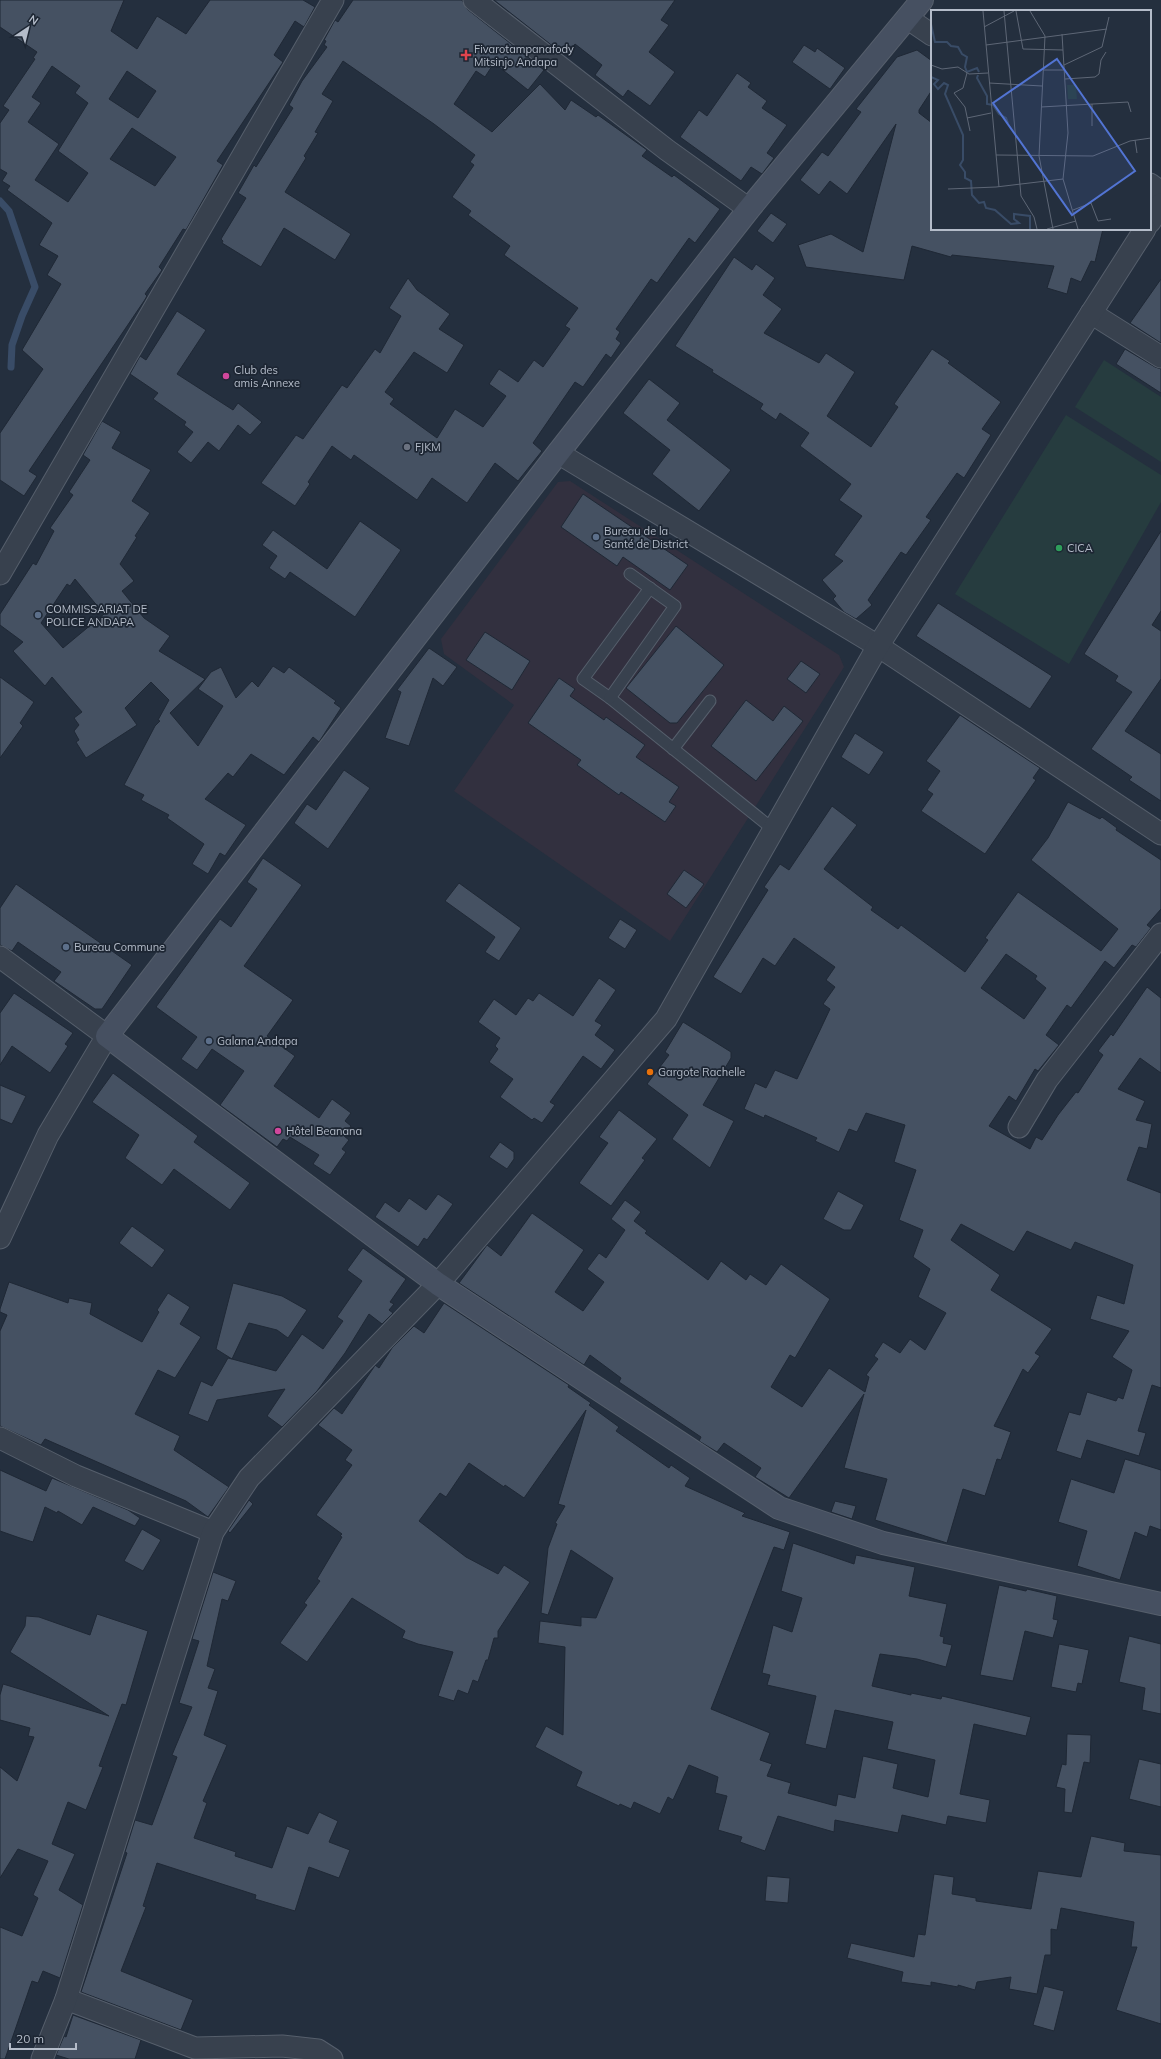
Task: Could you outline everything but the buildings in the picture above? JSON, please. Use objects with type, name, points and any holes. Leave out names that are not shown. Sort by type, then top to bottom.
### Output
[{"type":"street","points":[[0,574],[333,0]]},
{"type":"street","points":[[474,0],[667,150],[749,209]]},
{"type":"street","points":[[0,1238],[48,1135],[107,1036],[558,453],[749,209],[922,0]]},
{"type":"street","points":[[907,18],[931,34]]},
{"type":"street","points":[[1151,185],[1161,192]]},
{"type":"street","points":[[1151,220],[1161,204]]},
{"type":"street","points":[[42,2059],[66,1999],[213,1532],[249,1478],[438,1284],[666,1019],[878,646],[1144,230]]},
{"type":"street","points":[[1091,313],[1161,357]]},
{"type":"street","points":[[558,453],[878,646],[1161,834]]},
{"type":"street","points":[[1018,1127],[1047,1080],[1161,934]]},
{"type":"street","points":[[0,957],[438,1284],[779,1508],[883,1543],[1161,1604]]},
{"type":"street","points":[[0,1438],[76,1476],[213,1532]]},
{"type":"street","points":[[66,1999],[195,2048],[282,2046],[318,2050],[332,2059]]},
{"type":"lane","points":[[610,698],[675,606],[630,574]]},
{"type":"lane","points":[[650,588],[583,679],[610,698],[774,830]]},
{"type":"lane","points":[[673,749],[710,701]]},
{"type":"shaded area","points":[[570,481],[839,655],[844,667],[670,941],[454,791],[514,705],[444,654],[441,639],[558,482]]},
{"type":"green space","points":[[1104,360],[1161,397],[1161,462],[1075,407]]},
{"type":"green space","name":"CICA","points":[[1066,415],[1161,475],[1161,502],[1069,664],[955,594]]},
{"type":"waterway","points":[[0,201],[9,211],[35,287],[22,316],[12,345],[11,367]]},
{"type":"place","name":"Fivarotampanafody Mitsinjo Andapa","points":[[466,55]]},
{"type":"place","name":"Club des amis Annexe","points":[[226,376]]},
{"type":"place","name":"FJKM","points":[[407,447]]},
{"type":"place","name":"Bureau de la Santé de District","points":[[596,537]]},
{"type":"place","name":"CICA","points":[[1059,548]]},
{"type":"place","name":"COMMISSARIAT DE POLICE ANDAPA","points":[[38,615]]},
{"type":"place","name":"Bureau Commune","points":[[66,947]]},
{"type":"place","name":"Galana Andapa","points":[[209,1041]]},
{"type":"place","name":"Gargote Rachelle","points":[[650,1072]]},
{"type":"place","name":"Hôtel Beanana","points":[[278,1131]]}]
